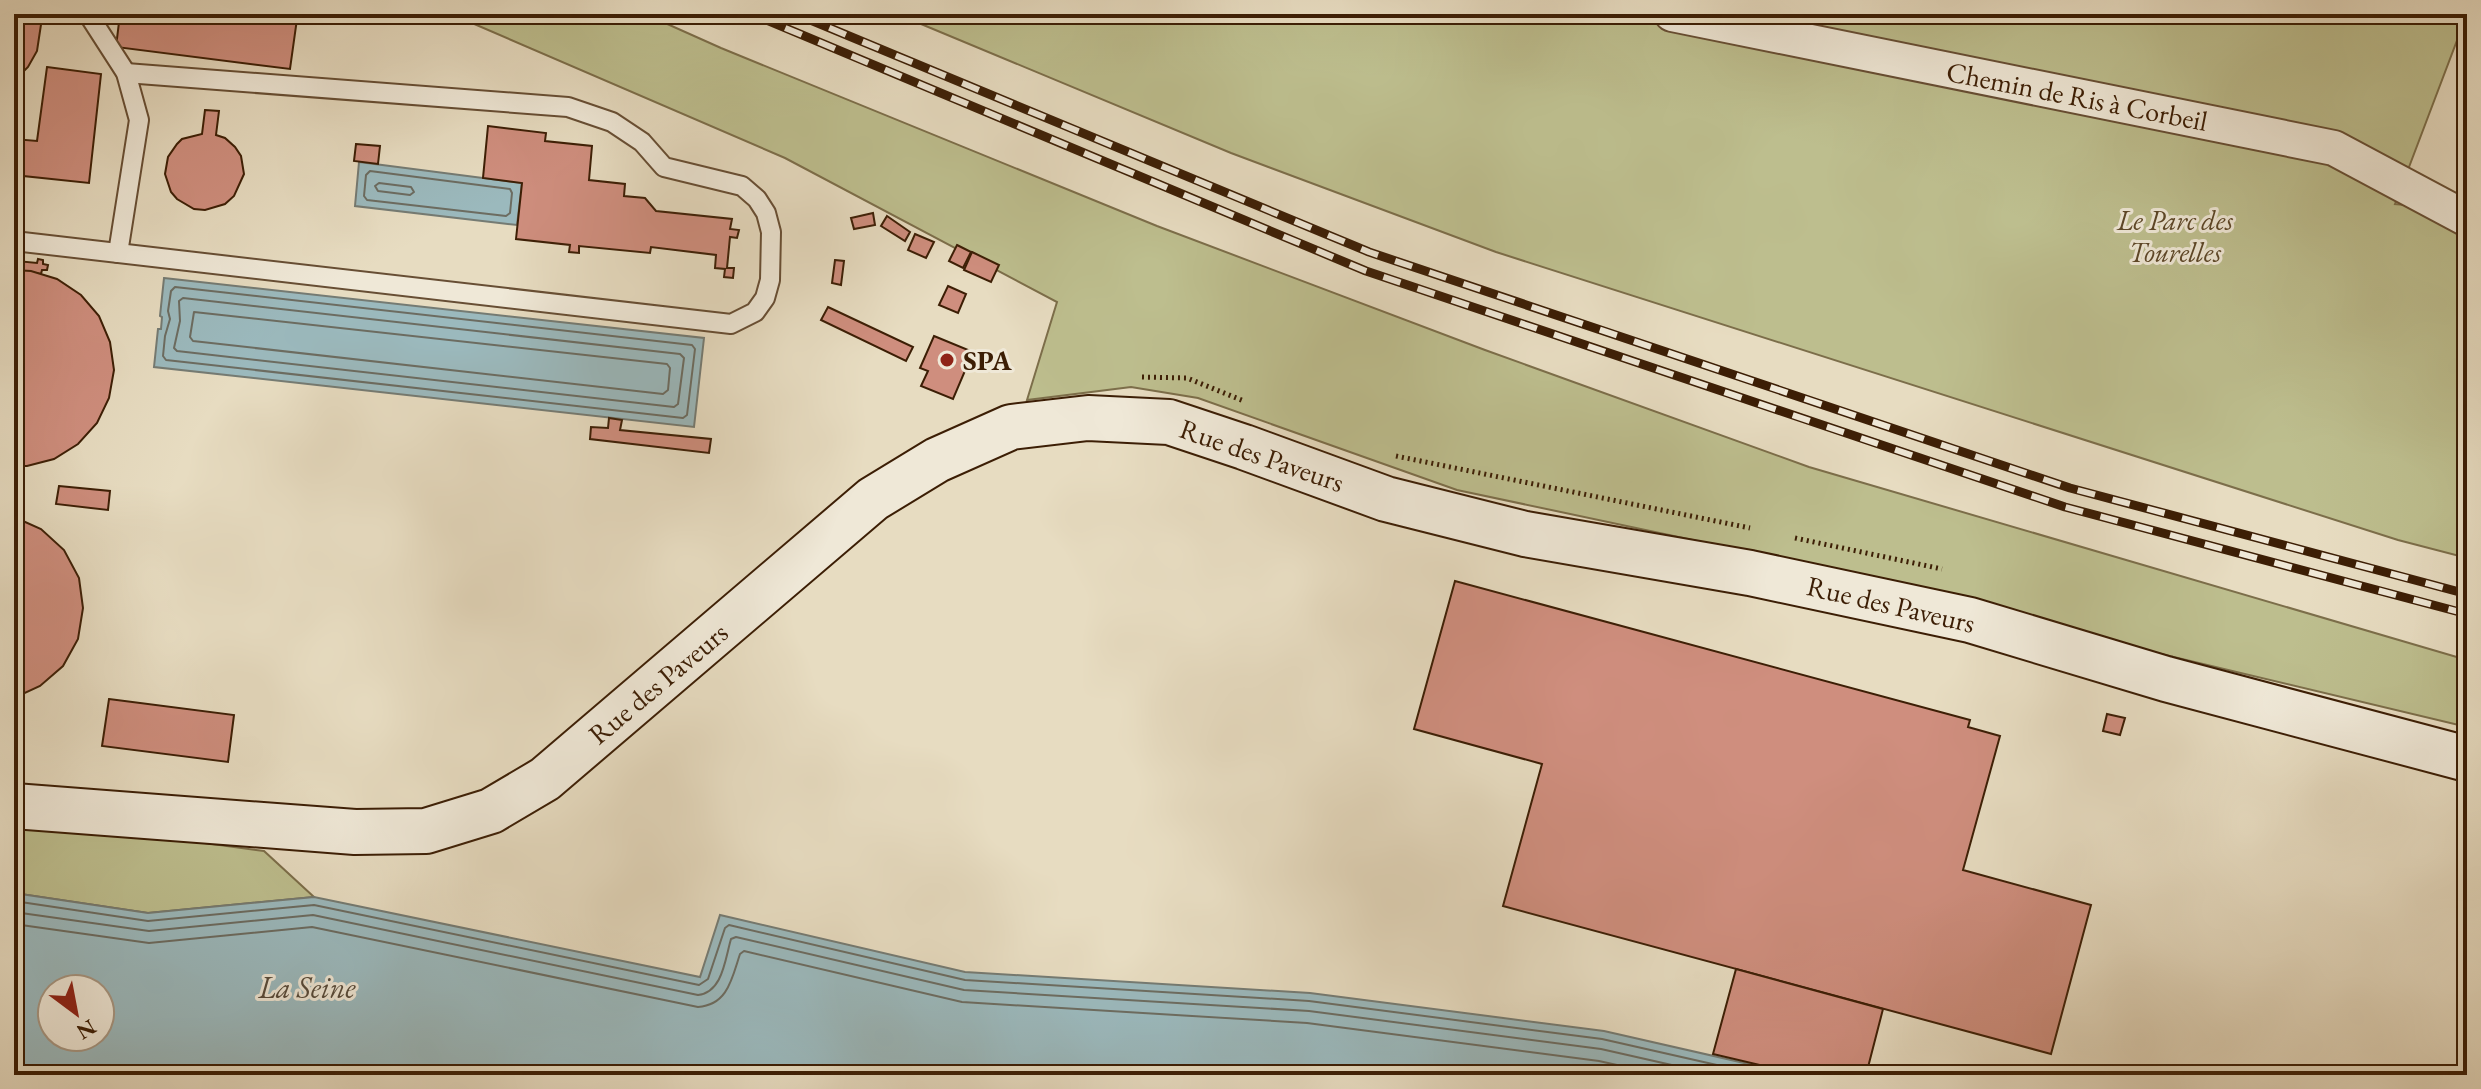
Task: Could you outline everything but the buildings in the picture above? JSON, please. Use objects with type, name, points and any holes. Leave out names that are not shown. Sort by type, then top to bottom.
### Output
[{"type":"street","name":"Chemin de Ris à Corbeil","points":[[1672,14],[2334,148],[2467,219]]},
{"type":"street","name":"Rue des Paveurs","points":[[14,806],[355,832],[426,831],[491,811],[545,779],[873,499],[937,460],[1011,427],[1088,418],[1169,422],[1386,499],[1525,534],[1750,573],[1970,620],[2166,679],[2467,759]]},
{"type":"lane","points":[[88,14],[126,73],[139,120],[118,253]]},
{"type":"lane","points":[[14,241],[731,324],[755,312],[765,298],[770,280],[771,232],[766,213],[757,199],[742,186],[664,167],[642,142],[612,122],[568,107],[126,73]]},
{"type":"path","points":[[1130,376],[1187,378],[1256,406]]},
{"type":"path","points":[[1382,453],[1762,531]]},
{"type":"path","points":[[1791,537],[1952,572]]},
{"type":"green space","points":[[451,14],[645,14],[1157,226],[1485,350],[1809,467],[2467,660],[2467,727],[2136,648],[1905,585],[1457,490],[1198,398],[1131,387],[1027,400],[1057,302],[785,158]]},
{"type":"green space","name":"Le Parc des Tourelles","points":[[897,14],[2467,14],[2395,204],[2467,210],[2467,558],[2398,540],[1496,252],[1231,153]]},
{"type":"green space","points":[[14,817],[264,851],[314,897],[148,913],[14,893]]},
{"type":"water","points":[[359,162],[522,183],[517,225],[355,206]]},
{"type":"water","points":[[164,278],[704,338],[694,427],[154,367],[158,329],[161,329]]},
{"type":"water","name":"La Seine","points":[[14,893],[148,913],[314,897],[700,977],[720,915],[965,972],[1310,993],[1604,1031],[1797,1075],[14,1075]]},
{"type":"railway","points":[[752,14],[1366,271],[2065,507],[2467,614]]},
{"type":"railway","points":[[796,14],[1369,252],[2070,488],[2467,594]]},
{"type":"place","name":"SPA","points":[[947,360]]}]
